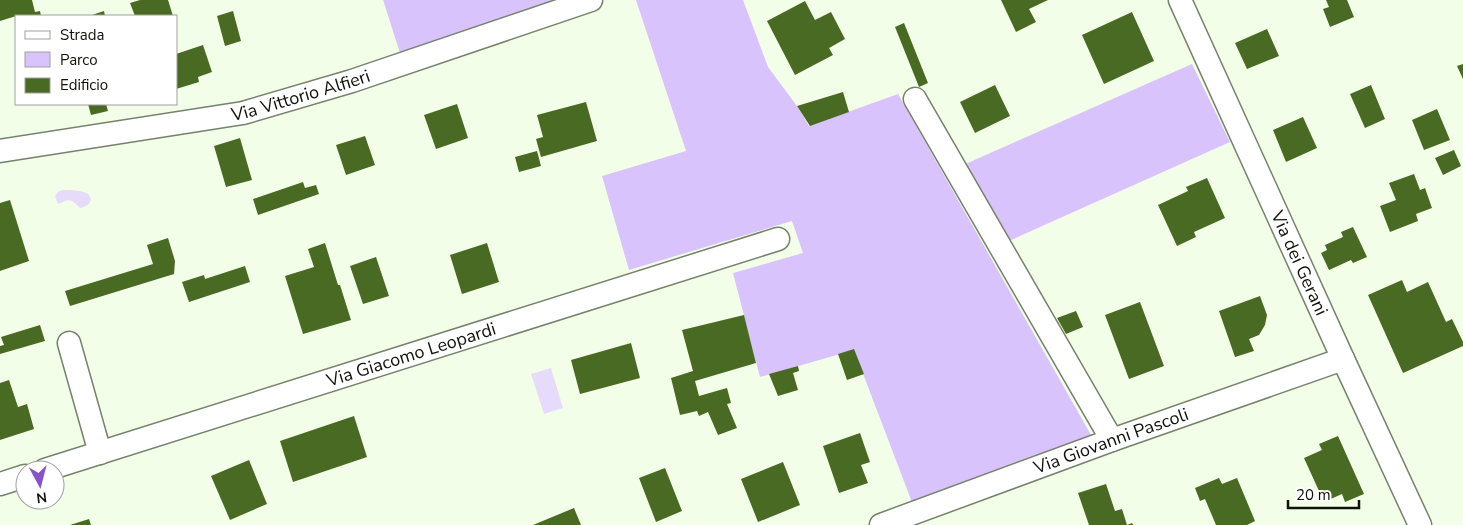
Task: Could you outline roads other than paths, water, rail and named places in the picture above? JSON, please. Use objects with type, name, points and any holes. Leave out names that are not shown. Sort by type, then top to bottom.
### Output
[{"type":"street","name":"Via Vittorio Alfieri","points":[[0,151],[243,113],[352,81],[591,0]]},
{"type":"street","name":"Via dei Gerani","points":[[1180,0],[1342,359],[1420,525]]},
{"type":"street","points":[[915,99],[1112,440]]},
{"type":"street","name":"Via Giacomo Leopardi","points":[[65,464],[778,239]]},
{"type":"street","points":[[69,343],[100,453]]},
{"type":"street","name":"Via Giovanni Pascoli","points":[[881,525],[1112,440],[1342,359]]},
{"type":"street","points":[[0,484],[15,479]]}]
